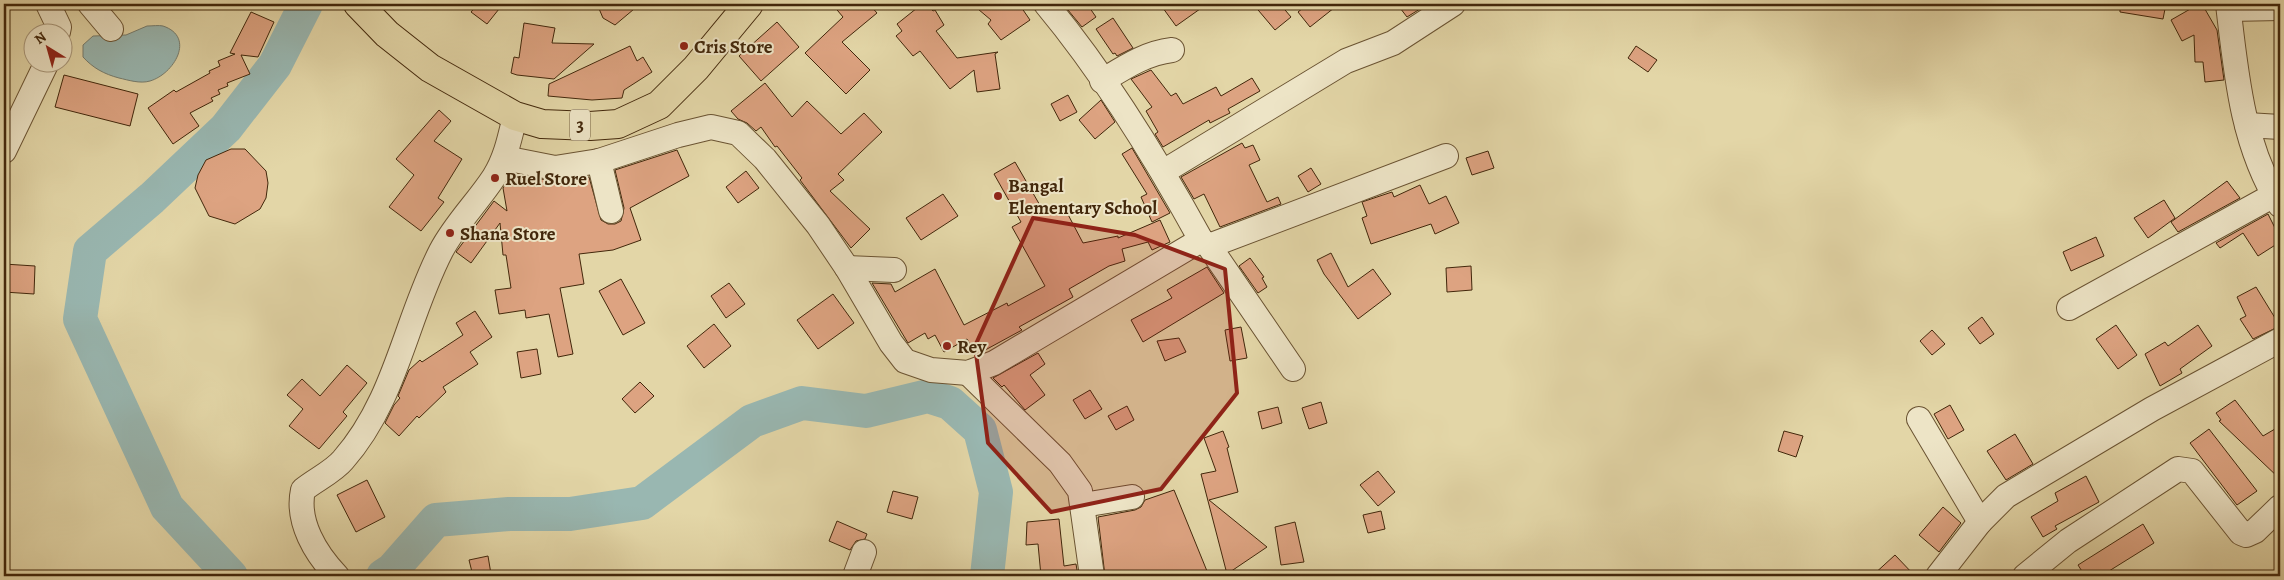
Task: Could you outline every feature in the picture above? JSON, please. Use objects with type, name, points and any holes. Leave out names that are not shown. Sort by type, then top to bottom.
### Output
[{"type":"highway","name":"3","points":[[358,4],[387,34],[430,68],[515,116],[542,124],[590,126],[618,124],[659,106],[696,68],[749,4]]},
{"type":"street","points":[[48,4],[56,22]]},
{"type":"street","points":[[90,4],[110,29]]},
{"type":"street","points":[[1046,4],[1074,37],[1163,172],[1205,243],[1293,369]]},
{"type":"street","points":[[1163,172],[1346,61],[1393,43],[1453,4]]},
{"type":"street","points":[[2069,308],[2277,200],[2255,155],[2247,125],[2234,63],[2229,6],[2280,8]]},
{"type":"street","points":[[1102,81],[1156,52],[1172,50]]},
{"type":"street","points":[[4,152],[42,72]]},
{"type":"street","points":[[337,576],[320,555],[307,530],[300,504],[304,490],[341,462],[361,437],[377,412],[441,250],[449,236],[494,176],[504,158],[515,116]]},
{"type":"street","points":[[2247,125],[2280,127]]},
{"type":"street","points":[[504,158],[555,168],[599,161],[678,135],[711,127],[738,133],[771,166],[818,225],[905,361],[931,370],[968,373],[994,363],[1205,243],[1446,156]]},
{"type":"street","points":[[599,161],[611,211]]},
{"type":"street","points":[[847,268],[894,270]]},
{"type":"street","points":[[1938,576],[1992,507],[2019,487],[2152,409],[2280,340]]},
{"type":"street","points":[[968,373],[1060,463],[1080,491],[1092,576]]},
{"type":"street","points":[[1919,419],[1980,522]]},
{"type":"street","points":[[2025,576],[2068,541],[2178,469],[2192,471],[2241,533],[2246,535],[2255,531],[2280,507]]},
{"type":"street","points":[[1083,505],[1132,496]]},
{"type":"street","points":[[856,576],[864,552]]},
{"type":"highlighted area","points":[[1033,218],[1135,235],[1225,269],[1237,393],[1161,489],[1051,512],[988,443],[975,346]]},
{"type":"water","points":[[147,26],[163,26],[173,31],[178,38],[180,46],[178,55],[173,63],[159,77],[142,82],[119,78],[99,70],[83,57],[83,45],[93,36],[126,35]]},
{"type":"building","points":[[478,4],[503,4],[487,24],[471,12]]},
{"type":"building","points":[[597,4],[640,4],[615,25],[603,18]]},
{"type":"building","points":[[832,4],[869,4],[877,13],[842,42],[870,70],[846,94],[805,53],[843,17]]},
{"type":"building","points":[[922,4],[926,4],[933,11],[935,10],[944,25],[936,31],[957,58],[998,52],[995,54],[1000,89],[977,92],[974,70],[950,89],[920,51],[913,56],[896,36],[902,31],[897,24]]},
{"type":"building","points":[[972,4],[1019,4],[1030,20],[1001,40],[988,24],[991,20]]},
{"type":"building","points":[[1063,4],[1087,4],[1096,17],[1082,27]]},
{"type":"building","points":[[1160,4],[1207,4],[1176,26]]},
{"type":"building","points":[[1253,4],[1280,4],[1291,17],[1275,30]]},
{"type":"building","points":[[1308,4],[1339,4],[1310,27],[1298,12]]},
{"type":"building","points":[[1397,4],[1428,4],[1407,17]]},
{"type":"building","points":[[2120,4],[2166,4],[2163,19],[2120,12]]},
{"type":"building","points":[[2202,4],[2217,30],[2224,80],[2205,82],[2203,62],[2195,62],[2194,35],[2182,41],[2171,20]]},
{"type":"building","points":[[251,12],[274,22],[258,57],[241,55],[250,74],[227,83],[228,86],[218,90],[220,94],[211,98],[213,101],[190,113],[199,126],[173,144],[148,108],[174,90],[176,92],[210,73],[209,71],[220,66],[218,61],[235,54],[230,53]]},
{"type":"building","points":[[1113,18],[1133,48],[1117,56],[1115,53],[1113,54],[1096,29]]},
{"type":"building","points":[[777,22],[799,47],[761,81],[739,56]]},
{"type":"building","points":[[524,23],[555,28],[552,43],[594,44],[554,79],[517,75],[511,73],[514,57],[519,58]]},
{"type":"building","points":[[630,46],[637,61],[643,57],[652,72],[624,90],[622,98],[592,100],[548,96],[549,84]]},
{"type":"building","points":[[1636,46],[1657,60],[1648,72],[1628,58]]},
{"type":"building","points":[[1151,70],[1171,96],[1176,93],[1183,104],[1216,87],[1221,96],[1252,78],[1260,91],[1228,109],[1230,113],[1210,123],[1209,120],[1163,147],[1155,134],[1158,132],[1146,111],[1152,107],[1131,79]]},
{"type":"building","points":[[64,75],[138,94],[130,126],[55,107]]},
{"type":"building","points":[[765,83],[792,117],[807,101],[841,134],[864,113],[882,132],[838,174],[844,180],[830,191],[870,229],[851,248],[800,180],[802,178],[777,146],[775,147],[761,127],[756,131],[747,123],[738,119],[731,111]]},
{"type":"building","points":[[1068,95],[1077,112],[1060,121],[1051,104]]},
{"type":"building","points":[[1101,100],[1115,122],[1095,139],[1079,120]]},
{"type":"building","points":[[439,110],[451,121],[434,141],[462,159],[438,198],[444,202],[421,231],[389,207],[414,175],[396,159]]},
{"type":"building","points":[[1242,143],[1245,148],[1253,145],[1260,160],[1249,165],[1267,202],[1278,197],[1281,204],[1220,227],[1204,194],[1194,199],[1181,177]]},
{"type":"building","points":[[1132,148],[1170,213],[1152,222],[1141,197],[1147,194],[1122,154]]},
{"type":"building","points":[[231,149],[245,149],[266,171],[268,183],[266,198],[260,209],[235,224],[209,216],[195,188],[198,175],[206,160]]},
{"type":"building","points":[[677,150],[689,176],[630,208],[641,240],[613,250],[579,254],[584,284],[560,288],[573,354],[558,357],[549,314],[526,318],[525,310],[499,314],[495,290],[511,288],[506,255],[503,255],[500,223],[471,263],[456,252],[494,201],[507,211],[503,188],[505,185],[536,178],[557,182],[589,177],[601,220],[608,224],[615,224],[621,221],[624,208],[615,170]]},
{"type":"building","points":[[1488,151],[1494,168],[1472,175],[1466,158]]},
{"type":"building","points":[[1015,162],[1045,214],[1063,205],[1083,243],[1118,236],[1118,238],[1160,220],[1170,242],[1152,250],[1148,242],[1122,249],[1125,261],[1109,266],[1069,289],[1073,297],[1019,327],[1022,330],[976,355],[967,339],[944,352],[935,335],[928,339],[925,333],[908,343],[872,283],[891,284],[895,292],[935,269],[964,325],[1007,303],[1008,306],[1045,286],[1012,227],[1021,222],[994,174]]},
{"type":"building","points":[[1311,168],[1321,184],[1308,192],[1298,176]]},
{"type":"building","points":[[746,171],[759,188],[738,203],[726,187]]},
{"type":"building","points":[[2227,181],[2240,198],[2178,232],[2171,222]]},
{"type":"building","points":[[1420,185],[1429,204],[1446,196],[1459,223],[1435,234],[1431,224],[1371,244],[1362,218],[1367,216],[1362,202],[1392,192],[1394,197]]},
{"type":"building","points":[[943,194],[958,216],[921,240],[906,218]]},
{"type":"building","points":[[2164,200],[2175,218],[2148,238],[2134,218]]},
{"type":"building","points":[[2268,214],[2280,238],[2280,242],[2258,256],[2243,233],[2220,248],[2216,243]]},
{"type":"building","points":[[2096,237],[2104,256],[2071,271],[2063,252]]},
{"type":"building","points":[[1331,253],[1348,287],[1373,269],[1391,294],[1358,319],[1324,274],[1317,260]]},
{"type":"building","points":[[1250,258],[1264,277],[1262,278],[1267,287],[1258,293],[1239,266]]},
{"type":"building","points":[[4,264],[35,266],[34,294],[4,292]]},
{"type":"building","points":[[1471,266],[1472,290],[1447,292],[1446,268]]},
{"type":"building","points":[[1207,267],[1224,293],[1143,342],[1131,320],[1172,298],[1167,290]]},
{"type":"building","points":[[621,279],[645,323],[623,335],[599,291]]},
{"type":"building","points":[[729,283],[745,304],[726,318],[711,296]]},
{"type":"building","points":[[2256,287],[2280,326],[2253,339],[2240,319],[2246,316],[2237,297]]},
{"type":"building","points":[[833,294],[854,323],[818,349],[797,320]]},
{"type":"building","points":[[475,311],[492,337],[470,352],[478,364],[443,387],[446,392],[419,418],[417,416],[399,436],[385,423],[394,405],[400,398],[398,396],[409,370],[420,360],[422,362],[463,335],[456,323]]},
{"type":"building","points":[[1982,317],[1994,334],[1980,344],[1968,328]]},
{"type":"building","points":[[714,324],[731,346],[704,368],[687,346]]},
{"type":"building","points":[[2116,325],[2137,355],[2118,369],[2096,339]]},
{"type":"building","points":[[2198,325],[2212,346],[2180,369],[2182,373],[2160,386],[2145,354],[2165,342],[2168,346]]},
{"type":"building","points":[[1241,327],[1247,358],[1230,361],[1225,330]]},
{"type":"building","points":[[1932,330],[1945,344],[1932,355],[1920,341]]},
{"type":"building","points":[[1179,338],[1186,352],[1165,361],[1157,341]]},
{"type":"building","points":[[537,349],[541,374],[521,378],[517,352]]},
{"type":"building","points":[[1038,353],[1045,364],[1030,375],[1045,395],[1025,410],[1004,385],[1002,387],[993,378]]},
{"type":"building","points":[[347,365],[367,383],[343,412],[347,416],[319,449],[289,426],[303,409],[287,395],[302,379],[320,396]]},
{"type":"building","points":[[640,382],[654,396],[635,413],[622,399]]},
{"type":"building","points":[[1090,390],[1102,409],[1085,419],[1073,400]]},
{"type":"building","points":[[2235,400],[2263,436],[2280,426],[2280,479],[2219,421],[2221,420],[2216,413]]},
{"type":"building","points":[[1321,402],[1327,423],[1309,429],[1302,408]]},
{"type":"building","points":[[1950,405],[1964,430],[1948,439],[1934,414]]},
{"type":"building","points":[[1127,406],[1134,420],[1116,430],[1108,416]]},
{"type":"building","points":[[1278,407],[1282,423],[1262,429],[1258,412]]},
{"type":"building","points":[[2209,429],[2257,491],[2237,505],[2190,443]]},
{"type":"building","points":[[1223,431],[1229,447],[1227,448],[1238,492],[1209,500],[1267,547],[1227,574],[1201,474],[1216,471],[1204,438]]},
{"type":"building","points":[[1784,431],[1803,436],[1796,457],[1778,451]]},
{"type":"building","points":[[2015,434],[2033,464],[2006,480],[1987,451]]},
{"type":"building","points":[[1378,471],[1395,492],[1378,506],[1360,485]]},
{"type":"building","points":[[2086,476],[2099,502],[2055,526],[2057,529],[2043,537],[2031,517],[2058,501],[2055,493]]},
{"type":"building","points":[[367,480],[385,517],[356,532],[337,495]]},
{"type":"building","points":[[1174,490],[1209,576],[1105,576],[1098,517],[1135,510],[1141,507],[1145,500]]},
{"type":"building","points":[[893,491],[918,497],[912,519],[887,512]]},
{"type":"building","points":[[1943,507],[1961,523],[1939,552],[1919,535]]},
{"type":"building","points":[[1381,511],[1385,529],[1368,533],[1363,515]]},
{"type":"building","points":[[1059,519],[1064,566],[1076,564],[1078,576],[1041,576],[1038,544],[1026,545],[1027,522]]},
{"type":"building","points":[[837,521],[867,534],[865,539],[856,541],[850,550],[829,541]]},
{"type":"building","points":[[1295,522],[1304,562],[1281,565],[1275,527]]},
{"type":"building","points":[[2143,524],[2154,543],[2101,576],[2085,576],[2078,565]]},
{"type":"building","points":[[1895,555],[1915,576],[1872,576]]},
{"type":"building","points":[[488,556],[491,574],[473,576],[469,560]]},
{"type":"waterway","points":[[231,576],[167,507],[80,319],[90,251],[152,198],[226,128],[275,65],[306,4]]},
{"type":"waterway","points":[[383,576],[392,570],[436,520],[509,514],[570,514],[642,503],[752,421],[802,403],[866,411],[928,396],[950,403],[980,430],[996,492],[987,576]]},
{"type":"place","name":"Cris Store","points":[[684,46]]},
{"type":"place","name":"Ruel Store","points":[[495,178]]},
{"type":"place","name":"Bangal Elementary School","points":[[998,196]]},
{"type":"place","name":"Shana Store","points":[[450,233]]},
{"type":"place","name":"Rey","points":[[947,346]]}]
